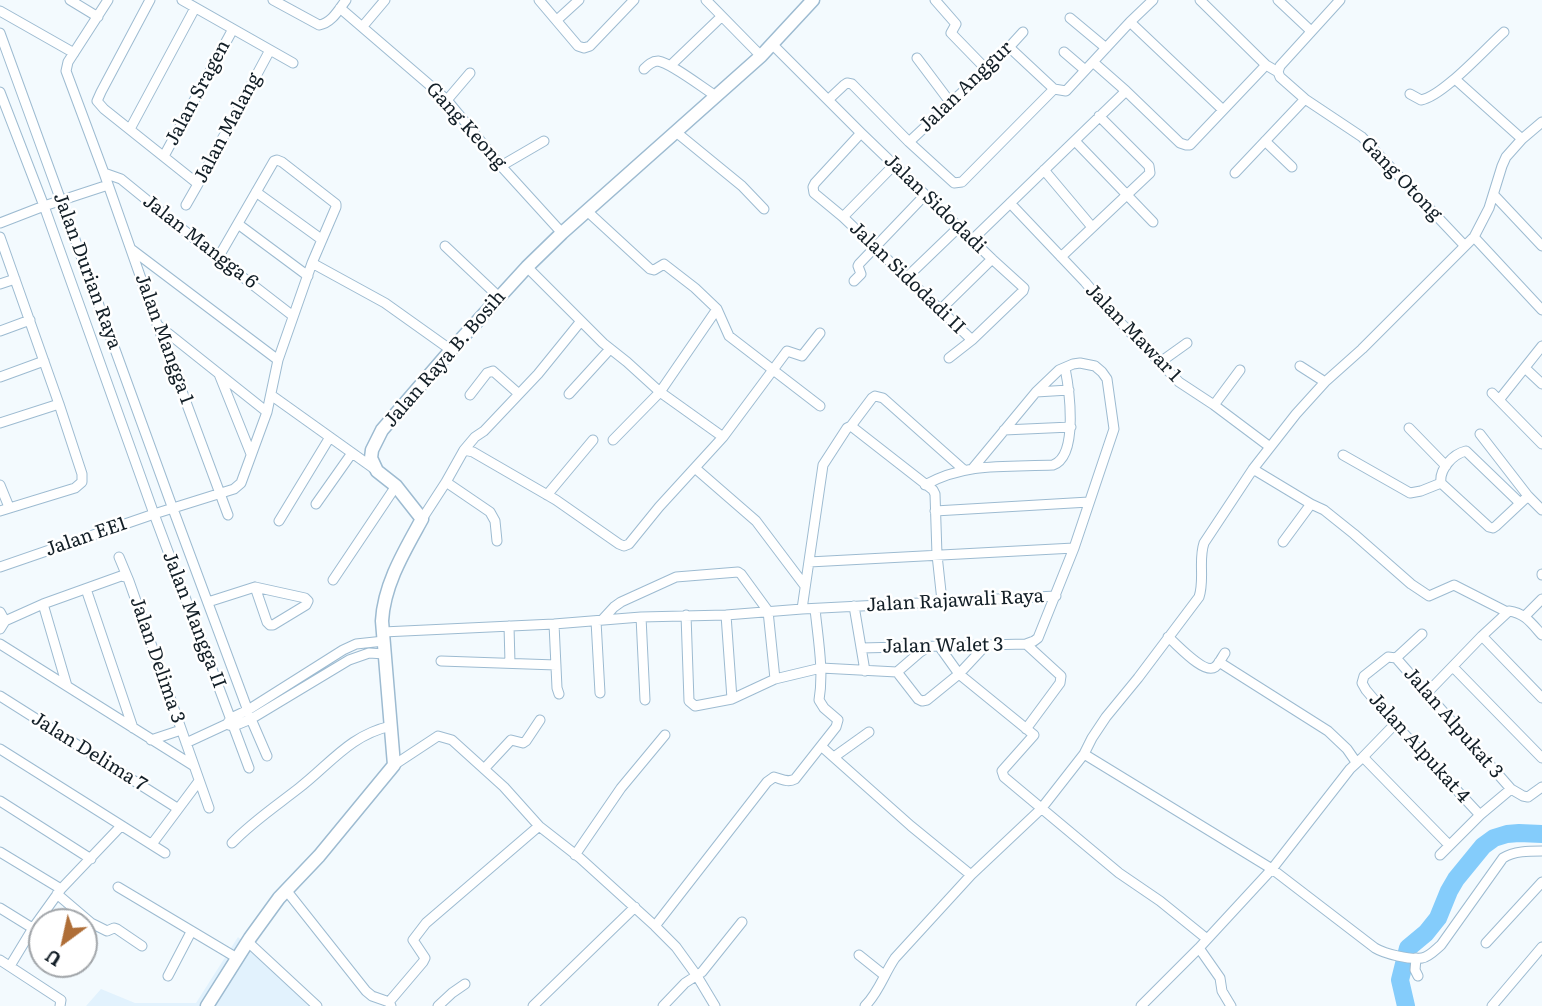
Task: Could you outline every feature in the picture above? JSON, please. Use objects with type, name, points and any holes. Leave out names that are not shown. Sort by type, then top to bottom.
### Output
[{"type":"main road","name":"Jalan Raya B. Bosih","points":[[377,471],[371,458],[372,450],[383,430],[499,297],[562,233],[773,45],[813,0]]},
{"type":"main road","points":[[207,1006],[237,958],[286,890],[319,856],[394,765],[383,609],[387,592],[406,548],[422,519],[396,486],[377,471]]},
{"type":"street","points":[[70,0],[98,17]]},
{"type":"street","points":[[0,11],[74,53],[108,0]]},
{"type":"street","points":[[150,0],[97,101],[198,184]]},
{"type":"street","points":[[182,0],[293,63]]},
{"type":"street","points":[[273,0],[319,25],[325,24],[345,9]]},
{"type":"street","points":[[363,26],[385,0]]},
{"type":"street","points":[[539,0],[578,46],[584,48],[590,46],[634,0]]},
{"type":"street","points":[[557,20],[579,0]]},
{"type":"street","points":[[706,0],[761,56]]},
{"type":"street","points":[[935,0],[956,23],[951,33],[986,69]]},
{"type":"street","points":[[1009,47],[1054,89],[1066,91],[1153,0]]},
{"type":"street","name":"Gang Otong","points":[[1200,0],[1305,99],[1362,137],[1464,246]]},
{"type":"street","points":[[1278,0],[1311,31]]},
{"type":"street","points":[[1278,72],[1280,66],[1340,0]]},
{"type":"street","points":[[130,129],[195,8]]},
{"type":"street","name":"Gang Keong","points":[[345,9],[447,100],[501,166],[562,233]]},
{"type":"street","points":[[670,66],[721,17]]},
{"type":"street","points":[[1070,18],[1106,48]]},
{"type":"street","points":[[1130,22],[1223,110]]},
{"type":"street","name":"Jalan Sragen","points":[[164,156],[233,29]]},
{"type":"street","name":"Jalan Anggur","points":[[909,142],[1023,32]]},
{"type":"street","points":[[1410,93],[1424,100],[1455,79],[1504,32]]},
{"type":"street","name":"Jalan Durian Raya","points":[[0,33],[173,509]]},
{"type":"street","name":"Jalan Sidodadi","points":[[773,45],[1024,288],[972,340],[949,358]]},
{"type":"street","name":"Jalan Malang","points":[[186,205],[270,50]]},
{"type":"street","points":[[1064,52],[1085,70]]},
{"type":"street","name":"Jalan Mangga 1","points":[[74,53],[66,71],[228,515]]},
{"type":"street","points":[[917,58],[950,102]]},
{"type":"street","points":[[644,69],[651,62],[657,61],[670,66],[716,96]]},
{"type":"street","points":[[1093,62],[1180,143],[1186,145],[1190,145],[1266,65]]},
{"type":"street","points":[[447,100],[470,73]]},
{"type":"street","points":[[1455,79],[1522,139]]},
{"type":"street","points":[[828,100],[847,83],[852,84],[954,183],[962,182],[1054,89]]},
{"type":"street","points":[[972,240],[1126,91]]},
{"type":"street","name":"Jalan Durian Raya","points":[[0,92],[44,206],[154,514]]},
{"type":"street","points":[[1235,173],[1305,99]]},
{"type":"street","points":[[1061,257],[1150,173],[1149,166],[1099,116]]},
{"type":"street","points":[[865,1006],[877,992],[895,958],[971,875],[1041,809],[1084,754],[1106,717],[1199,597],[1202,587],[1200,554],[1204,543],[1253,469],[1325,382],[1362,349],[1474,237],[1494,195],[1506,157],[1542,122]]},
{"type":"street","points":[[676,132],[742,186],[764,209]]},
{"type":"street","name":"Jalan Sidodadi II","points":[[861,133],[813,187],[814,193],[843,217],[972,340]]},
{"type":"street","points":[[501,166],[544,141]]},
{"type":"street","points":[[1074,141],[1153,222]]},
{"type":"street","points":[[1265,141],[1292,167]]},
{"type":"street","points":[[218,258],[274,161],[282,162],[336,204],[312,262],[278,360],[267,412],[242,483],[221,493]]},
{"type":"street","points":[[843,217],[894,165]]},
{"type":"street","points":[[1044,170],[1093,227]]},
{"type":"street","name":"Jalan Mangga 6","points":[[104,173],[121,179],[293,316]]},
{"type":"street","points":[[0,223],[108,185]]},
{"type":"street","points":[[256,192],[321,239]]},
{"type":"street","points":[[854,281],[861,275],[859,264],[925,195]]},
{"type":"street","points":[[1494,195],[1542,246]]},
{"type":"street","name":"Jalan Mawar 1","points":[[1010,203],[1159,363],[1186,388],[1214,405],[1270,447]]},
{"type":"street","points":[[587,211],[650,269],[654,270],[664,264],[695,288],[717,309],[729,336],[820,406]]},
{"type":"street","points":[[238,224],[308,276]]},
{"type":"street","points":[[906,278],[959,227]]},
{"type":"street","points":[[0,237],[82,474],[82,482],[75,488],[4,509],[0,485]]},
{"type":"street","points":[[1474,237],[1542,310]]},
{"type":"street","points":[[445,246],[499,297]]},
{"type":"street","points":[[131,248],[278,360]]},
{"type":"street","points":[[940,310],[992,259]]},
{"type":"street","points":[[312,262],[386,303],[451,350]]},
{"type":"street","points":[[527,267],[610,349],[660,392],[723,438]]},
{"type":"street","points":[[0,284],[15,279]]},
{"type":"street","points":[[613,440],[660,392],[717,309]]},
{"type":"street","points":[[0,331],[30,320]]},
{"type":"street","points":[[422,519],[464,450],[538,374],[581,321]]},
{"type":"street","points":[[157,324],[267,412]]},
{"type":"street","points":[[464,450],[473,452],[547,495],[624,546],[629,544],[659,507],[723,438],[787,351],[802,356],[820,333]]},
{"type":"street","points":[[1159,363],[1187,343]]},
{"type":"street","points":[[1542,346],[1525,368],[1496,397],[1542,444]]},
{"type":"street","points":[[569,394],[610,349]]},
{"type":"street","points":[[0,377],[44,361]]},
{"type":"street","points":[[968,469],[1059,370],[1073,363],[1095,366],[1107,379],[1114,429],[1056,596],[1038,638],[1026,644],[1061,676],[1061,679],[1026,729]]},
{"type":"street","points":[[1300,366],[1325,382]]},
{"type":"street","points":[[925,485],[940,476],[968,469],[1058,463],[1071,427],[1065,368]]},
{"type":"street","points":[[1525,368],[1542,384]]},
{"type":"street","points":[[1214,405],[1240,370]]},
{"type":"street","points":[[470,395],[487,373],[493,371],[519,394]]},
{"type":"street","points":[[218,373],[251,454]]},
{"type":"street","points":[[1036,392],[1069,390]]},
{"type":"street","points":[[271,395],[377,471]]},
{"type":"street","points":[[802,609],[823,465],[847,428],[872,398],[883,398],[968,469]]},
{"type":"street","points":[[0,424],[59,404]]},
{"type":"street","points":[[851,426],[933,490],[942,601]]},
{"type":"street","points":[[1004,430],[1071,427]]},
{"type":"street","points":[[1409,428],[1446,466]]},
{"type":"street","points":[[1480,434],[1542,510]]},
{"type":"street","points":[[279,521],[330,437]]},
{"type":"street","points":[[547,495],[593,440]]},
{"type":"street","points":[[1520,503],[1469,452],[1462,450],[1446,466],[1440,477],[1441,483],[1493,528],[1528,496]]},
{"type":"street","points":[[316,504],[352,453]]},
{"type":"street","points":[[1343,455],[1410,493],[1441,483]]},
{"type":"street","points":[[695,468],[756,521],[806,586]]},
{"type":"street","points":[[1253,469],[1319,507],[1429,596],[1454,585],[1507,612],[1518,612],[1542,635]]},
{"type":"street","points":[[446,482],[490,512],[495,521],[497,541]]},
{"type":"street","points":[[333,580],[396,486]]},
{"type":"street","name":"Jalan EE1","points":[[0,567],[221,493]]},
{"type":"street","points":[[935,511],[1089,502]]},
{"type":"street","points":[[1283,542],[1311,504]]},
{"type":"street","name":"Jalan Mangga II","points":[[173,509],[249,715],[267,756]]},
{"type":"street","name":"Jalan Mangga II","points":[[154,514],[249,768]]},
{"type":"street","points":[[809,562],[1074,548]]},
{"type":"street","points":[[119,557],[126,577]]},
{"type":"street","points":[[600,693],[599,620],[621,602],[676,577],[738,572],[768,611],[775,679]]},
{"type":"street","name":"Jalan Delima 3","points":[[3,625],[43,604],[121,576],[126,577],[209,808]]},
{"type":"street","points":[[208,602],[255,587],[305,598],[308,601],[306,605],[270,625],[255,587]]},
{"type":"street","points":[[86,589],[133,728]]},
{"type":"street","name":"Jalan Rajawali Raya","points":[[186,743],[249,715],[343,650],[356,644],[509,626],[1056,596]]},
{"type":"street","points":[[1525,617],[1542,600]]},
{"type":"street","points":[[43,604],[67,687]]},
{"type":"street","points":[[855,606],[864,671]]},
{"type":"street","points":[[655,926],[767,782],[774,777],[786,781],[795,779],[838,724],[838,720],[819,700],[821,668],[815,609]]},
{"type":"street","points":[[0,612],[3,625]]},
{"type":"street","points":[[1426,694],[1507,612]]},
{"type":"street","points":[[686,615],[689,701],[695,706],[732,699],[775,679],[821,668],[897,672],[919,653],[934,646],[959,674],[1032,733],[1034,737],[1002,771],[1004,777],[1119,873],[1160,901],[1207,939]]},
{"type":"street","points":[[726,615],[732,699]]},
{"type":"street","points":[[641,617],[645,700]]},
{"type":"street","points":[[554,624],[559,694]]},
{"type":"street","points":[[509,626],[510,663]]},
{"type":"street","points":[[1396,658],[1422,634]]},
{"type":"street","points":[[1482,636],[1542,698]]},
{"type":"street","points":[[1168,637],[1201,667],[1214,668],[1225,653]]},
{"type":"street","points":[[0,644],[194,767]]},
{"type":"street","name":"Jalan Walet 3","points":[[861,648],[1026,644]]},
{"type":"street","points":[[897,672],[918,699],[927,700],[959,674],[986,645]]},
{"type":"street","name":"Jalan Alpukat 4","points":[[1396,658],[1388,657],[1381,661],[1364,676],[1362,683],[1395,724],[1480,815]]},
{"type":"street","name":"Jalan Alpukat 3","points":[[1396,658],[1511,789]]},
{"type":"street","points":[[441,661],[556,666]]},
{"type":"street","points":[[1219,662],[1328,731],[1449,845]]},
{"type":"street","points":[[1452,667],[1542,758]]},
{"type":"street","name":"Jalan Delima 7","points":[[0,696],[177,808]]},
{"type":"street","points":[[484,769],[511,740],[523,743],[526,741],[540,720]]},
{"type":"street","points":[[1141,1006],[1272,869],[1360,759],[1395,724]]},
{"type":"street","points":[[232,843],[244,830],[302,786],[353,742],[375,729],[391,726]]},
{"type":"street","points":[[151,740],[181,730]]},
{"type":"street","points":[[834,757],[869,732]]},
{"type":"street","points":[[575,855],[621,788],[665,735]]},
{"type":"street","points":[[394,765],[438,737],[452,740],[504,787],[539,826],[635,907],[676,947],[715,1006]]},
{"type":"street","points":[[821,746],[971,875]]},
{"type":"street","points":[[0,749],[165,853]]},
{"type":"street","points":[[1084,754],[1272,869],[1375,948],[1393,955],[1423,958],[1432,954],[1503,858],[1521,852],[1542,851]]},
{"type":"street","points":[[152,844],[199,781]]},
{"type":"street","points":[[1440,855],[1511,789],[1528,797],[1542,787]]},
{"type":"street","points":[[0,801],[91,859]]},
{"type":"street","points":[[47,908],[59,891],[121,826]]},
{"type":"street","points":[[286,890],[366,991],[390,1004],[423,962],[425,957],[413,940],[426,923],[539,826]]},
{"type":"street","points":[[0,852],[59,891],[94,925],[107,931],[117,929],[142,946]]},
{"type":"street","points":[[1486,943],[1542,882]]},
{"type":"street","points":[[118,887],[237,958]]},
{"type":"street","points":[[533,1006],[635,907]]},
{"type":"street","points":[[0,908],[28,925]]},
{"type":"street","points":[[663,1006],[685,983],[710,964],[742,922]]},
{"type":"street","points":[[168,976],[191,932]]},
{"type":"street","points":[[10,966],[28,936]]},
{"type":"street","points":[[248,942],[317,1006]]},
{"type":"street","points":[[1492,1006],[1542,947]]},
{"type":"street","points":[[1199,948],[1220,978],[1222,991],[1231,1006]]},
{"type":"street","points":[[859,955],[884,975]]},
{"type":"street","points":[[1415,958],[1418,976]]},
{"type":"street","points":[[0,960],[61,1000],[61,1006]]},
{"type":"street","points":[[438,1006],[465,984]]},
{"type":"shaded area","points":[[238,937],[312,1006],[86,1006],[101,989],[135,1003],[196,1003]]},
{"type":"waterway","points":[[1406,1006],[1400,980],[1408,948],[1426,933],[1438,918],[1456,879],[1483,846],[1494,838],[1507,834],[1542,834]]}]
